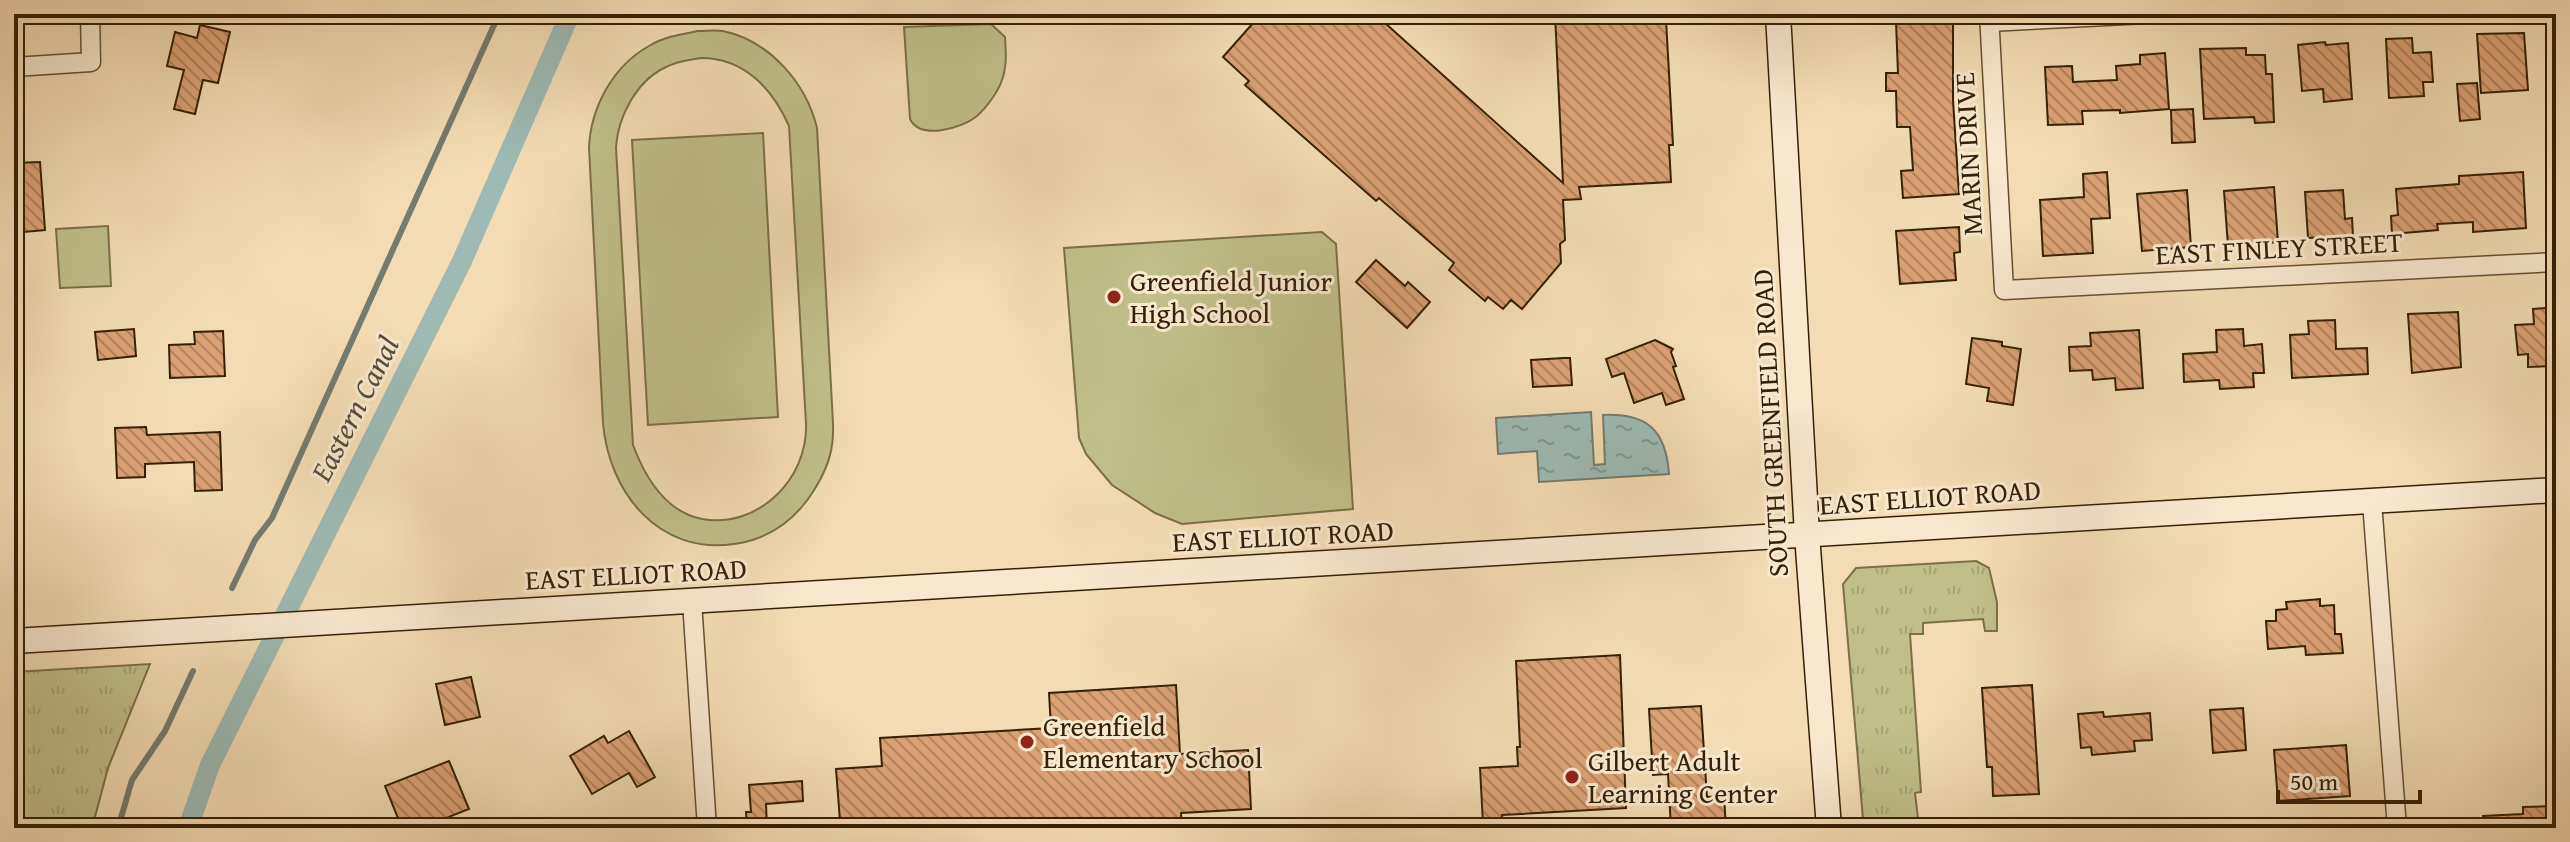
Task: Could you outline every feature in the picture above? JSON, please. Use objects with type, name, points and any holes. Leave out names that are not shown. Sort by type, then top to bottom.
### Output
[{"type":"main road","name":"SOUTH GREENFIELD ROAD","points":[[1778,14],[1807,535],[1829,828]]},
{"type":"main road","name":"EAST ELLIOT ROAD","points":[[14,641],[2556,490]]},
{"type":"street","points":[[14,67],[91,62],[90,14]]},
{"type":"street","points":[[1989,18],[2147,14]]},
{"type":"street","name":"MARIN DRIVE","points":[[1989,18],[2004,290]]},
{"type":"street","name":"EAST FINLEY STREET","points":[[2004,290],[2556,262]]},
{"type":"street","points":[[2372,502],[2397,828]]},
{"type":"street","points":[[692,601],[707,828]]},
{"type":"green space","points":[[991,24],[1005,37],[1006,54],[1002,80],[991,100],[977,116],[961,125],[931,131],[915,125],[910,119],[904,27]]},
{"type":"green space","points":[[698,31],[723,31],[740,36],[770,54],[795,80],[812,111],[817,128],[833,440],[827,464],[816,487],[800,509],[771,532],[734,544],[707,545],[683,540],[661,529],[643,514],[627,495],[615,473],[603,423],[589,147],[594,117],[606,89],[636,54],[654,43]],"holes":[[[701,58],[716,59],[743,69],[755,78],[774,99],[789,126],[806,424],[799,463],[776,496],[743,516],[723,520],[689,515],[668,501],[651,481],[633,445],[616,147],[620,124],[630,102],[654,74],[677,63]]]},
{"type":"green space","points":[[763,133],[778,417],[648,425],[632,140]]},
{"type":"green space","points":[[108,226],[111,286],[60,288],[56,229]]},
{"type":"green space","points":[[1322,232],[1336,244],[1353,509],[1182,524],[1155,513],[1112,485],[1086,454],[1079,438],[1064,248]]},
{"type":"green space","points":[[1976,561],[1989,568],[1997,602],[1997,631],[1985,631],[1983,619],[1923,623],[1923,634],[1910,634],[1921,792],[1915,793],[1919,827],[1872,828],[1863,819],[1843,584],[1856,568]]},
{"type":"green space","points":[[150,664],[108,768],[92,828],[14,828],[14,672]]},
{"type":"water","points":[[1591,412],[1594,465],[1605,464],[1603,415],[1618,415],[1642,421],[1658,435],[1664,446],[1669,474],[1539,482],[1537,451],[1498,454],[1496,418]]},
{"type":"building","points":[[1261,14],[1375,14],[1563,183],[1555,14],[1658,14],[1659,20],[1666,20],[1673,145],[1669,145],[1671,182],[1579,187],[1581,199],[1563,200],[1565,240],[1560,244],[1561,263],[1522,309],[1511,300],[1503,309],[1488,297],[1485,301],[1449,270],[1454,263],[1379,198],[1376,201],[1245,85],[1249,81],[1223,57]]},
{"type":"building","points":[[1908,14],[1953,14],[1953,100],[1959,194],[1903,198],[1901,171],[1913,170],[1910,127],[1897,127],[1896,91],[1886,91],[1886,73],[1898,73],[1896,22],[1908,21]]},
{"type":"building","points":[[200,25],[230,32],[218,83],[203,80],[195,114],[174,109],[184,70],[167,66],[175,32],[197,38]]},
{"type":"building","points":[[2524,33],[2528,90],[2481,93],[2477,34]]},
{"type":"building","points":[[2412,38],[2413,53],[2431,52],[2433,82],[2423,82],[2424,96],[2389,98],[2386,39]]},
{"type":"building","points":[[2325,42],[2326,45],[2348,43],[2352,99],[2324,102],[2323,89],[2302,91],[2298,45]]},
{"type":"building","points":[[2246,48],[2246,55],[2265,55],[2266,74],[2272,74],[2274,122],[2255,123],[2254,117],[2204,119],[2200,49]]},
{"type":"building","points":[[2165,53],[2169,109],[2120,113],[2120,110],[2082,111],[2083,124],[2048,125],[2045,67],[2072,66],[2073,82],[2117,80],[2116,66],[2140,64],[2140,55]]},
{"type":"building","points":[[2477,83],[2480,119],[2460,121],[2457,84]]},
{"type":"building","points":[[2193,109],[2195,142],[2172,143],[2171,110]]},
{"type":"building","points":[[40,162],[45,230],[24,232],[24,221],[17,221],[17,215],[14,215],[14,163]]},
{"type":"building","points":[[2107,172],[2110,218],[2091,219],[2093,253],[2043,256],[2040,200],[2084,197],[2083,174]]},
{"type":"building","points":[[2523,172],[2526,228],[2473,232],[2473,222],[2437,224],[2438,230],[2392,234],[2391,216],[2398,215],[2396,189],[2459,184],[2459,176]]},
{"type":"building","points":[[2274,187],[2278,242],[2228,246],[2224,191]]},
{"type":"building","points":[[2187,190],[2191,247],[2142,251],[2137,194]]},
{"type":"building","points":[[2343,190],[2345,219],[2352,218],[2353,236],[2308,238],[2305,192]]},
{"type":"building","points":[[1959,227],[1960,252],[1954,253],[1956,280],[1900,284],[1896,231]]},
{"type":"building","points":[[1376,260],[1405,286],[1408,282],[1430,302],[1407,328],[1356,282]]},
{"type":"building","points":[[2556,307],[2556,366],[2528,367],[2528,354],[2518,355],[2515,325],[2534,324],[2533,309]]},
{"type":"building","points":[[2458,312],[2461,367],[2412,373],[2408,314]]},
{"type":"building","points":[[2335,320],[2336,349],[2367,348],[2368,374],[2292,378],[2290,335],[2309,334],[2308,321]]},
{"type":"building","points":[[134,329],[136,356],[98,360],[95,332]]},
{"type":"building","points":[[2243,329],[2244,346],[2262,344],[2264,373],[2253,373],[2254,387],[2220,389],[2219,380],[2184,382],[2183,354],[2217,352],[2216,330]]},
{"type":"building","points":[[2139,330],[2143,388],[2116,390],[2115,378],[2093,380],[2092,370],[2070,371],[2069,347],[2091,346],[2090,333]]},
{"type":"building","points":[[223,331],[225,376],[170,378],[169,345],[195,344],[194,332]]},
{"type":"building","points":[[1972,338],[2002,342],[2002,346],[2021,349],[2013,405],[1987,401],[1989,388],[1966,384]]},
{"type":"building","points":[[1655,340],[1673,349],[1671,352],[1676,366],[1673,367],[1684,399],[1666,405],[1662,393],[1634,403],[1624,373],[1612,377],[1606,359]]},
{"type":"building","points":[[1570,358],[1572,385],[1533,387],[1531,360]]},
{"type":"building","points":[[146,427],[147,435],[220,432],[222,490],[195,491],[194,462],[145,464],[145,477],[117,478],[115,428]]},
{"type":"building","points":[[2320,599],[2320,606],[2334,605],[2335,634],[2341,634],[2343,653],[2306,655],[2305,646],[2268,649],[2266,621],[2276,621],[2276,610],[2287,609],[2286,602]]},
{"type":"building","points":[[1620,655],[1626,808],[1502,815],[1503,823],[1483,824],[1480,768],[1518,766],[1516,661]]},
{"type":"building","points":[[471,677],[480,717],[445,725],[436,684]]},
{"type":"building","points":[[1176,685],[1180,754],[1248,750],[1251,809],[1181,813],[1182,828],[886,828],[885,819],[840,821],[836,769],[882,766],[880,738],[1051,728],[1049,693]]},
{"type":"building","points":[[2032,685],[2039,794],[1993,796],[1992,767],[1987,767],[1982,688]]},
{"type":"building","points":[[1701,706],[1707,797],[1724,796],[1726,828],[1671,828],[1668,774],[1653,775],[1649,709]]},
{"type":"building","points":[[2243,708],[2246,750],[2213,753],[2210,710]]},
{"type":"building","points":[[2103,712],[2104,717],[2150,713],[2152,740],[2134,741],[2135,751],[2092,755],[2091,747],[2081,748],[2078,714]]},
{"type":"building","points":[[629,731],[655,777],[637,787],[629,773],[592,794],[570,756],[604,736],[608,743]]},
{"type":"building","points":[[2346,745],[2350,796],[2278,801],[2274,750]]},
{"type":"building","points":[[449,761],[469,809],[421,828],[402,828],[385,786]]},
{"type":"building","points":[[802,781],[803,801],[766,804],[767,828],[747,828],[746,812],[751,812],[749,785]]},
{"type":"building","points":[[2556,806],[2556,828],[2484,828],[2483,816],[2523,814],[2523,807]]},
{"type":"waterway","points":[[232,588],[255,540],[272,518],[499,14]]},
{"type":"waterway","name":"Eastern Canal","points":[[188,828],[210,765],[462,261],[570,14]]},
{"type":"waterway","points":[[118,828],[132,780],[165,731],[193,671]]},
{"type":"place","name":"Greenfield Junior High School","points":[[1114,297]]},
{"type":"place","name":"Greenfield Elementary School","points":[[1027,742]]},
{"type":"place","name":"Gilbert Adult Learning Center","points":[[1572,777]]}]
